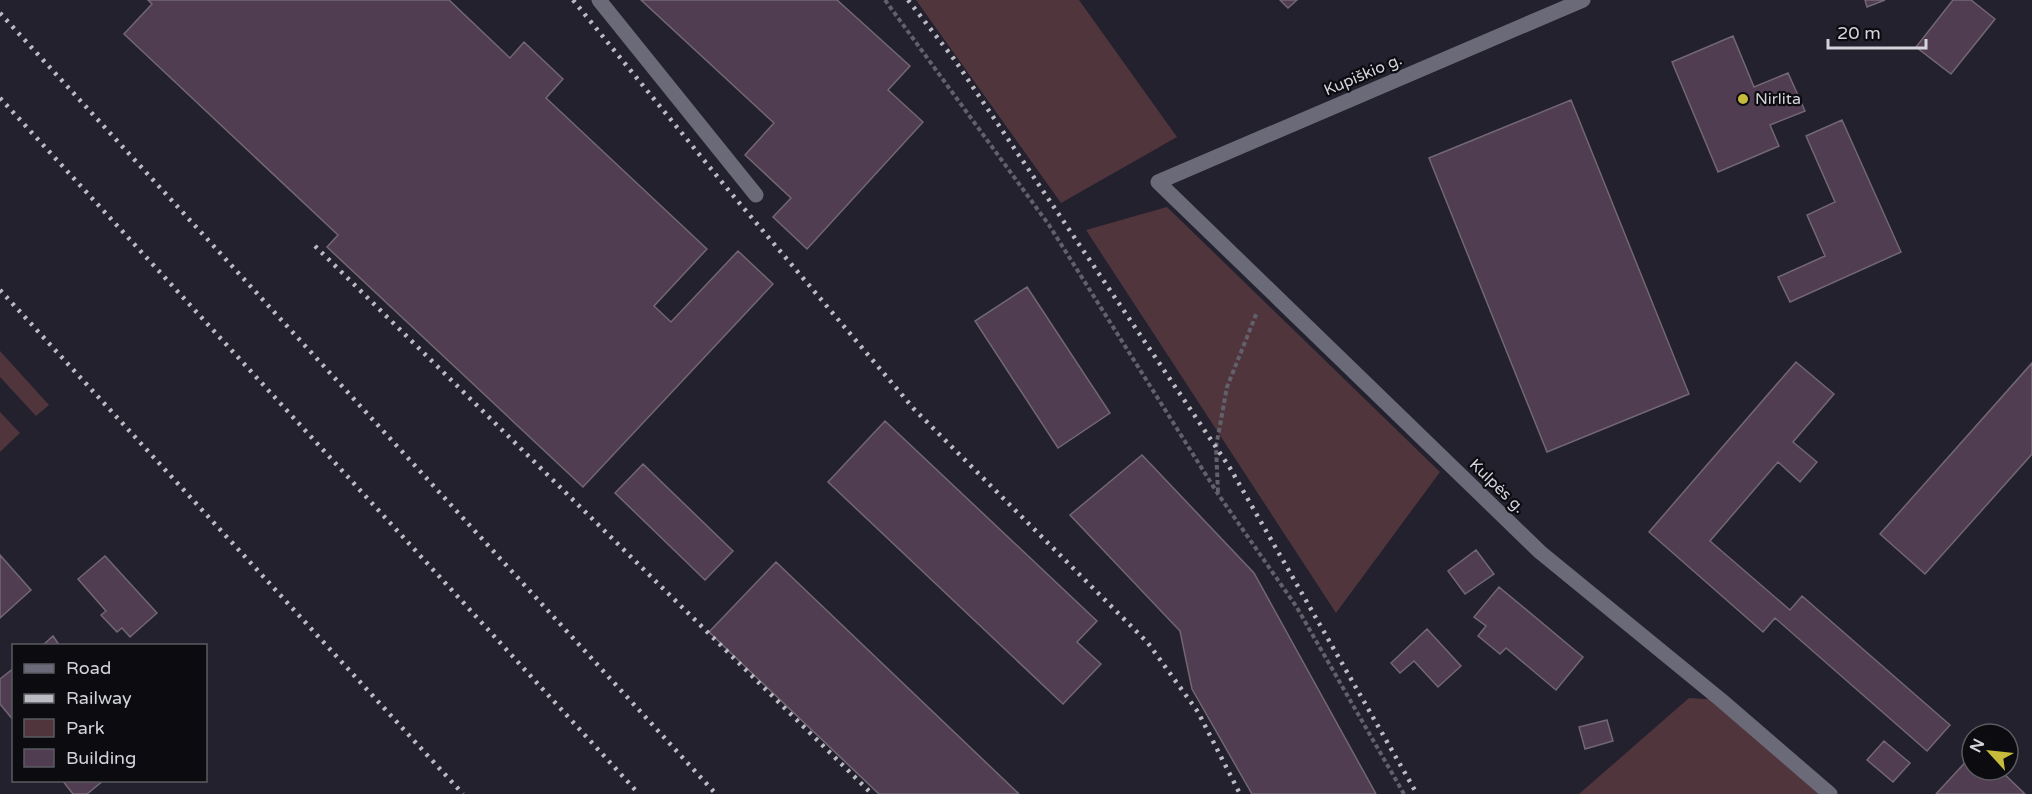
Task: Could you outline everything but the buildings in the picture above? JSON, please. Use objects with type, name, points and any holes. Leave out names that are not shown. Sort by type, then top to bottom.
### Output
[{"type":"street","points":[[599,0],[756,195]]},
{"type":"street","name":"Kupiškio g.","points":[[1158,182],[1583,0]]},
{"type":"street","name":"Kulpės g.","points":[[1158,182],[1540,552],[1721,700],[1830,794]]},
{"type":"path","points":[[885,0],[1049,225],[1218,494],[1296,606],[1404,794]]},
{"type":"path","points":[[1218,494],[1216,447],[1227,387],[1267,289]]},
{"type":"green space","points":[[916,0],[1079,0],[1177,137],[1061,203]]},
{"type":"green space","points":[[1167,207],[1440,472],[1336,613],[1086,230]]},
{"type":"green space","points":[[0,351],[49,405],[36,416],[0,377]]},
{"type":"green space","points":[[0,412],[20,433],[0,452]]},
{"type":"green space","points":[[1689,698],[1721,700],[1830,794],[1579,794]]},
{"type":"railway","points":[[573,0],[730,192],[914,409],[1148,643],[1198,712],[1240,794]]},
{"type":"railway","points":[[908,0],[954,59],[1230,468],[1417,794]]},
{"type":"railway","points":[[0,13],[716,794]]},
{"type":"railway","points":[[0,98],[639,794]]},
{"type":"railway","points":[[315,246],[872,794]]},
{"type":"railway","points":[[0,290],[463,794]]},
{"type":"place","name":"Nirlita","points":[[1743,99]]}]
